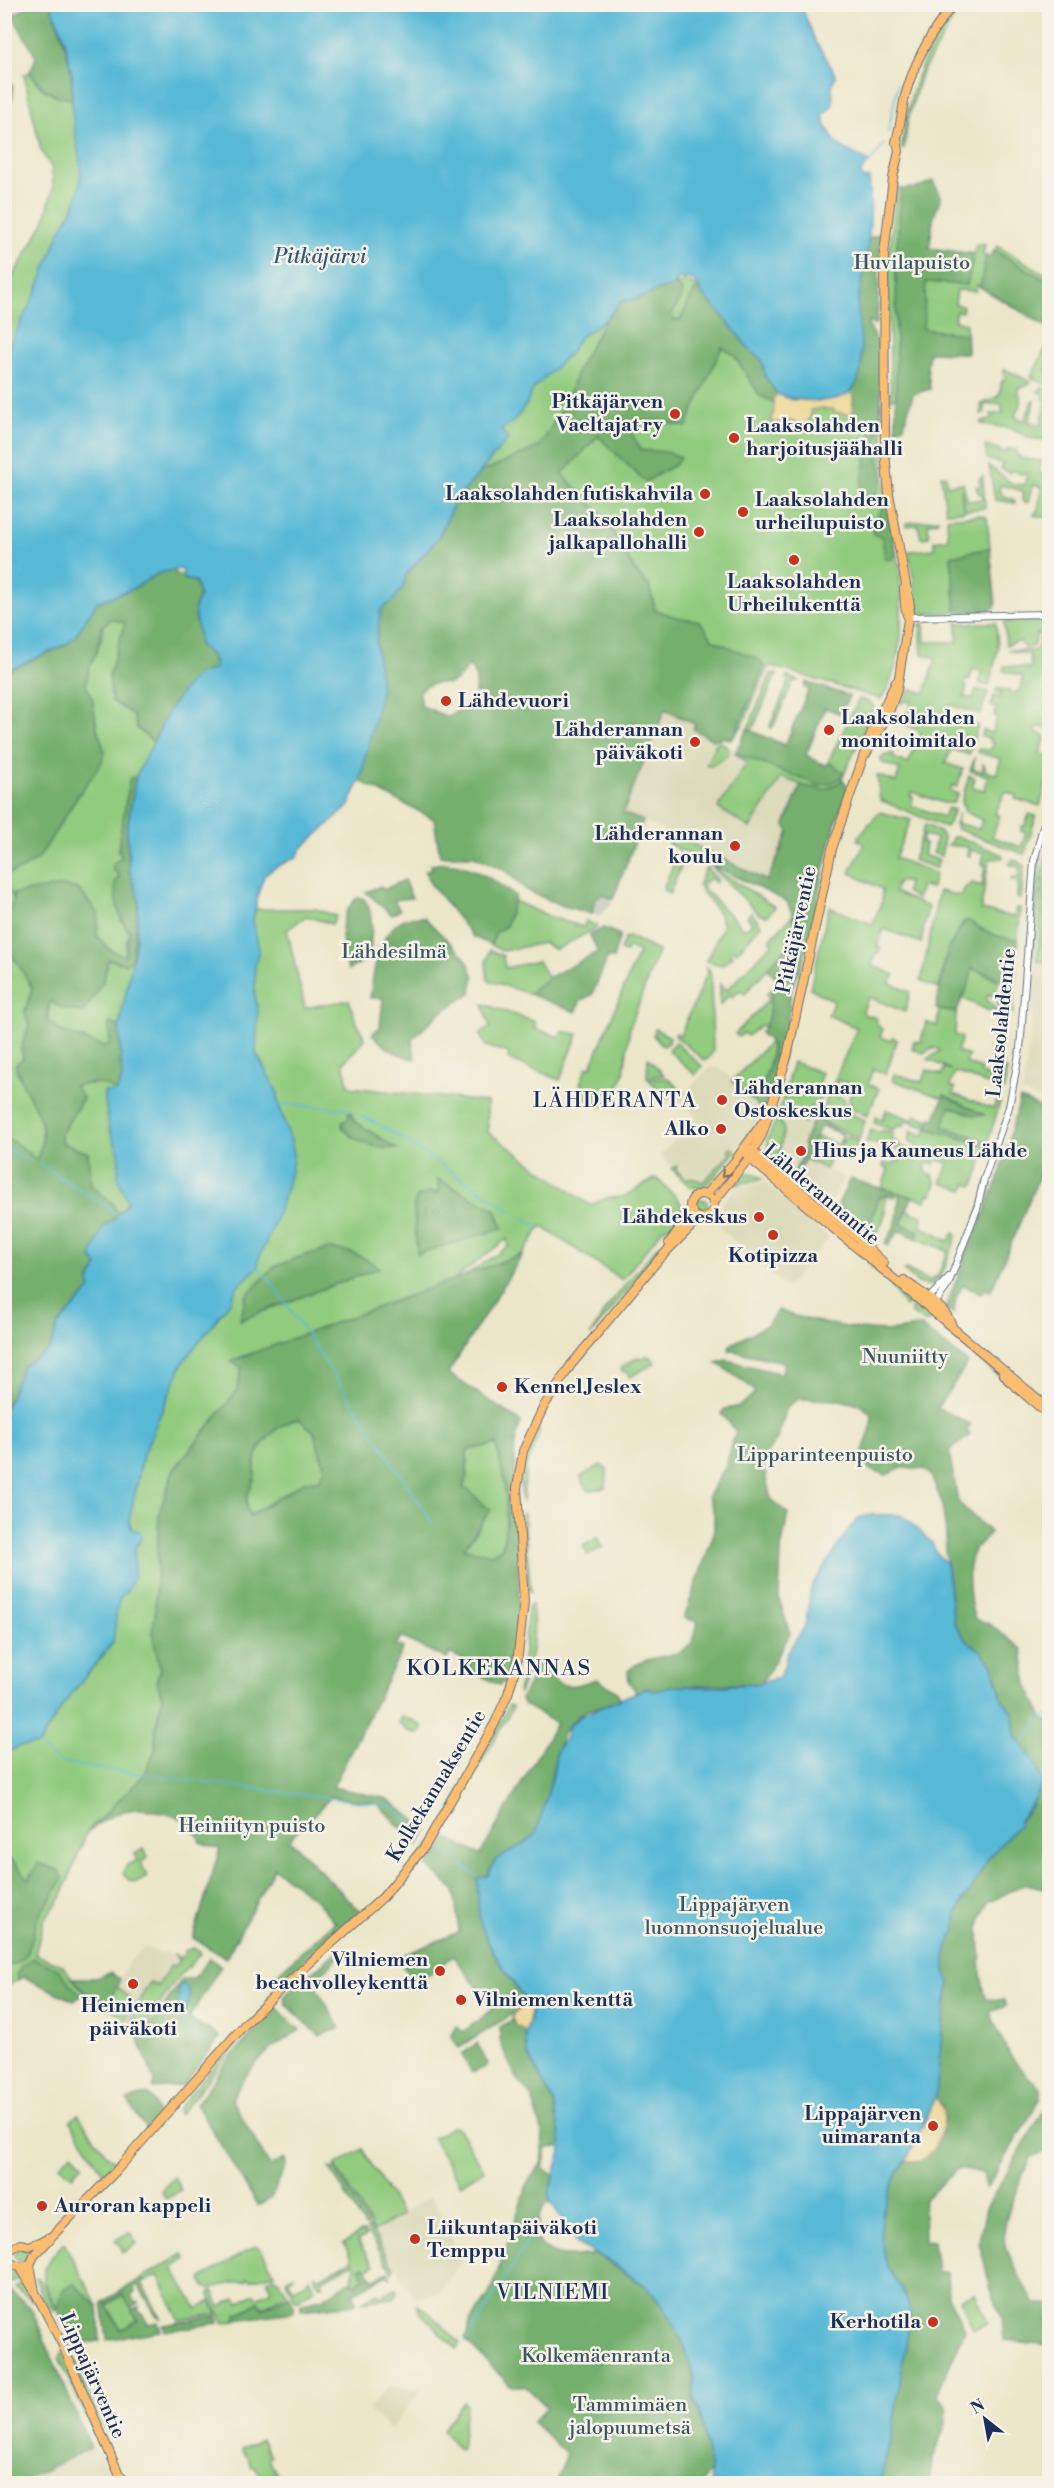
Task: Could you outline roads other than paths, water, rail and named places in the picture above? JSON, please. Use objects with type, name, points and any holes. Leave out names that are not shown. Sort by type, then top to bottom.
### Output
[{"type":"main road","name":"Pitkäjärventie","points":[[946,14],[949,4]]},
{"type":"main road","name":"Pitkäjärventie","points":[[751,1154],[762,1135],[787,1057],[832,849],[843,812],[866,754],[872,731],[896,682],[906,640],[908,617],[904,606],[905,572],[889,494],[885,453],[884,254],[895,164],[893,154],[906,93],[912,74],[954,4]]},
{"type":"main road","name":"Pitkäjärventie","points":[[744,1150],[767,1115]]},
{"type":"main road","name":"Lähderannantie","points":[[744,1150],[951,1320],[952,1326],[1002,1371],[1008,1380],[1050,1416]]},
{"type":"main road","points":[[744,1150],[705,1195],[694,1198],[690,1205],[692,1211],[700,1218],[711,1214],[713,1203],[751,1154]]},
{"type":"main road","points":[[705,1195],[713,1203]]},
{"type":"main road","name":"Kolkekannaksentie","points":[[34,2256],[123,2164],[245,2024],[383,1897],[425,1846],[495,1723],[508,1694],[517,1663],[524,1602],[517,1488],[523,1451],[543,1406],[560,1381],[658,1259],[692,1211]]},
{"type":"main road","name":"Kolkekannaksentie","points":[[658,1259],[700,1218]]},
{"type":"main road","name":"Lähderannantie","points":[[1002,1371],[1012,1376],[1050,1409]]},
{"type":"main road","name":"Kolkekannaksentie","points":[[28,2246],[52,2236]]},
{"type":"main road","points":[[20,2244],[28,2246],[34,2256],[30,2265],[20,2267],[8,2261],[11,2254],[9,2251],[20,2244]]},
{"type":"main road","name":"Lippajärventie","points":[[30,2265],[35,2292]]},
{"type":"main road","name":"Lippajärventie","points":[[20,2267],[62,2344],[119,2474],[121,2484]]},
{"type":"main road","name":"Lippajärventie","points":[[119,2474],[127,2484]]},
{"type":"street","points":[[908,617],[1050,614]]},
{"type":"street","name":"Laaksolahdentie","points":[[929,1304],[948,1285],[979,1203],[984,1179],[1007,1118],[1020,1049],[1034,861],[1050,801]]},
{"type":"water","name":"Pitkäjärvi","points":[[50,5],[801,5],[816,43],[836,76],[832,84],[833,104],[823,116],[827,128],[838,145],[869,162],[860,173],[865,180],[869,177],[870,213],[866,262],[858,300],[861,363],[857,383],[845,395],[826,400],[794,399],[777,394],[765,376],[762,360],[750,350],[703,295],[694,281],[688,278],[684,280],[679,278],[675,285],[636,299],[622,301],[606,319],[579,338],[570,353],[533,389],[526,405],[514,421],[501,430],[508,439],[454,503],[438,538],[406,575],[403,587],[393,601],[381,609],[376,641],[381,691],[360,781],[348,807],[302,848],[297,857],[274,868],[264,876],[253,921],[259,949],[255,966],[255,996],[258,1010],[256,1053],[278,1093],[279,1104],[292,1144],[293,1160],[286,1189],[258,1260],[258,1267],[237,1287],[230,1302],[182,1364],[143,1455],[129,1521],[132,1529],[139,1531],[142,1537],[135,1549],[134,1578],[120,1598],[113,1642],[65,1702],[38,1745],[19,1746],[5,1754],[5,1409],[23,1366],[50,1349],[58,1325],[91,1289],[89,1282],[98,1266],[91,1257],[104,1225],[112,1221],[128,1202],[118,1178],[119,1153],[109,1128],[104,1092],[117,1091],[122,1078],[119,1027],[136,941],[139,900],[129,870],[127,829],[136,776],[171,707],[195,676],[215,668],[212,657],[199,644],[195,608],[200,597],[195,581],[183,579],[183,571],[180,569],[159,573],[132,589],[97,602],[76,635],[67,644],[5,672],[5,354],[38,288],[58,236],[76,202],[80,186],[81,170],[72,112],[72,74],[64,36]]},
{"type":"water","name":"Lippajärven luonnonsuojelualue","points":[[871,1515],[900,1515],[932,1543],[936,1552],[946,1563],[954,1623],[965,1639],[981,1651],[993,1665],[1002,1699],[1013,1713],[1015,1736],[1034,1761],[1043,1783],[1019,1820],[1019,1824],[987,1860],[957,1913],[955,1934],[952,1935],[945,1956],[945,1972],[950,1983],[944,2011],[936,2097],[906,2161],[896,2174],[883,2210],[880,2232],[887,2267],[901,2287],[908,2303],[910,2317],[892,2433],[879,2483],[711,2483],[701,2417],[694,2401],[694,2378],[683,2343],[667,2312],[648,2288],[609,2261],[577,2244],[551,2202],[549,2194],[562,2147],[554,2103],[527,2052],[526,2033],[532,2010],[496,1956],[484,1933],[478,1910],[477,1879],[488,1876],[495,1862],[536,1834],[553,1775],[557,1749],[566,1738],[569,1726],[581,1716],[646,1688],[656,1691],[674,1686],[709,1687],[762,1683],[779,1677],[787,1653],[805,1626],[811,1588],[850,1528],[859,1518]]},
{"type":"water","points":[[183,1983],[189,1994],[184,2016],[180,2015],[178,1990]]},
{"type":"waterway","points":[[888,132],[898,84]]},
{"type":"waterway","points":[[869,162],[884,144]]},
{"type":"waterway","points":[[4,329],[15,336]]},
{"type":"waterway","points":[[4,706],[8,713],[4,722]]},
{"type":"waterway","points":[[280,1107],[287,1104],[351,1111]]},
{"type":"waterway","points":[[361,1116],[387,1129],[513,1212]]},
{"type":"waterway","points":[[4,1148],[32,1161]]},
{"type":"waterway","points":[[40,1164],[118,1214]]},
{"type":"waterway","points":[[524,1218],[539,1228]]},
{"type":"waterway","points":[[258,1267],[271,1281],[433,1523]]},
{"type":"waterway","points":[[1020,1746],[1038,1722],[1050,1714]]},
{"type":"waterway","points":[[38,1745],[60,1762],[393,1806],[426,1836]]},
{"type":"waterway","points":[[431,1841],[478,1877]]},
{"type":"waterway","points":[[179,1998],[182,2019],[188,2029],[206,2041]]},
{"type":"waterway","points":[[466,2342],[530,2237],[563,2225]]},
{"type":"place","name":"Pitkäjärven Vaeltajat ry","points":[[675,414]]},
{"type":"place","name":"Laaksolahden harjoitusjäähalli","points":[[734,438]]},
{"type":"place","name":"Laaksolahden futiskahvila","points":[[705,494]]},
{"type":"place","name":"Laaksolahden urheilupuisto","points":[[743,512]]},
{"type":"place","name":"Laaksolahden jalkapallohalli","points":[[699,532]]},
{"type":"place","name":"Laaksolahden Urheilukenttä","points":[[794,560]]},
{"type":"place","name":"Lähdevuori","points":[[446,701]]},
{"type":"place","name":"Laaksolahden monitoimitalo","points":[[829,730]]},
{"type":"place","name":"Lähderannan päiväkoti","points":[[695,742]]},
{"type":"place","name":"Lähderannan koulu","points":[[735,846]]},
{"type":"place","name":"Lähderannan Ostoskeskus","points":[[722,1100]]},
{"type":"place","name":"Alko","points":[[721,1129]]},
{"type":"place","name":"Hius ja Kauneus Lähde","points":[[801,1151]]},
{"type":"place","name":"Lähdekeskus","points":[[759,1217]]},
{"type":"place","name":"Kotipizza","points":[[773,1235]]},
{"type":"place","name":"Kennel Jeslex","points":[[502,1387]]},
{"type":"place","name":"Vilniemen beachvolleykenttä","points":[[440,1971]]},
{"type":"place","name":"Heiniemen päiväkoti","points":[[133,1984]]},
{"type":"place","name":"Vilniemen kenttä","points":[[461,2000]]},
{"type":"place","name":"Lippajärven uimaranta","points":[[933,2126]]},
{"type":"place","name":"Auroran kappeli","points":[[42,2206]]},
{"type":"place","name":"Liikuntapäiväkoti Temppu","points":[[415,2239]]},
{"type":"place","name":"Kerhotila","points":[[933,2322]]},
{"type":"district","name":"LÄHDERANTA","points":[[615,1101]]},
{"type":"district","name":"KOLKEKANNAS","points":[[499,1668]]},
{"type":"district","name":"VILNIEMI","points":[[553,2293]]},
{"type":"park label","name":"Huvilapuisto","points":[[912,263]]},
{"type":"park label","name":"Lähdesilmä","points":[[394,952]]},
{"type":"park label","name":"Nuuniitty","points":[[905,1357]]},
{"type":"park label","name":"Lipparinteenpuisto","points":[[825,1455]]},
{"type":"park label","name":"Heiniityn puisto","points":[[252,1826]]},
{"type":"park label","name":"Kolkemäenranta","points":[[596,2356]]},
{"type":"park label","name":"Tammimäen jalopuumetsä","points":[[630,2416]]}]
